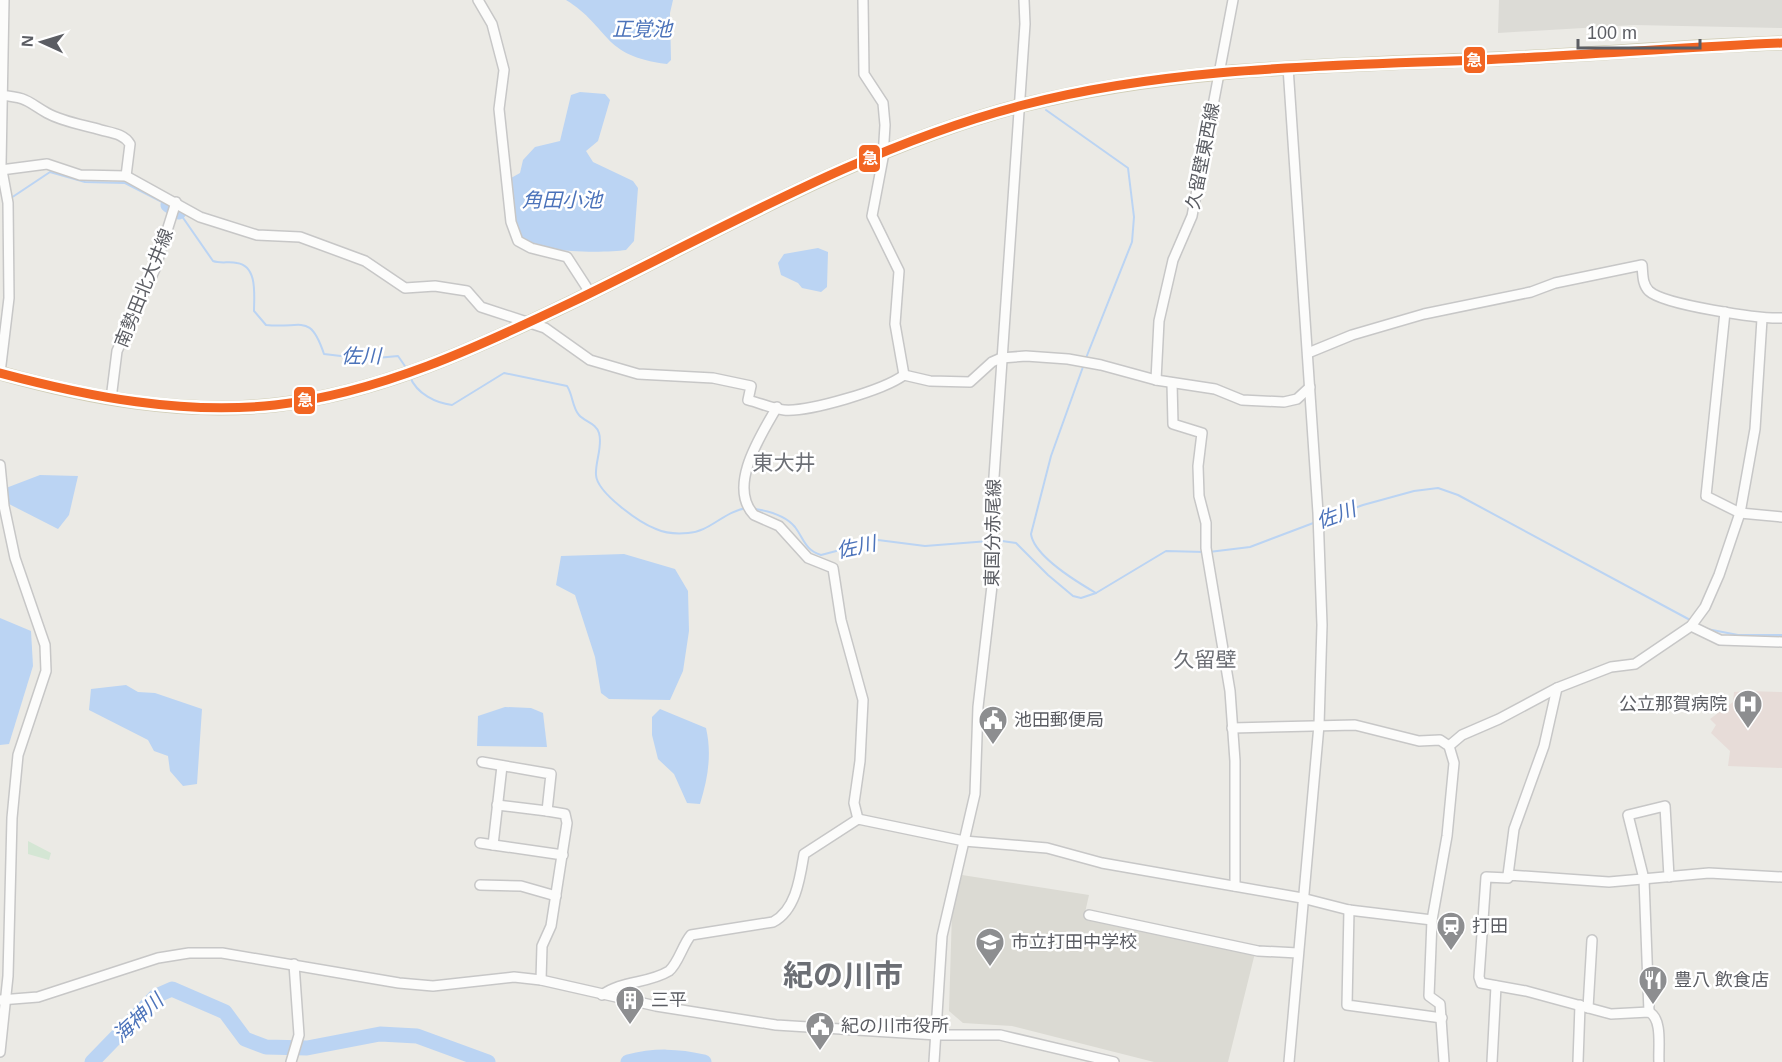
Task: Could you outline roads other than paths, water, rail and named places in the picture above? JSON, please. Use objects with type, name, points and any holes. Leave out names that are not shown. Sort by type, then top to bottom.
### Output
[{"type":"main road","points":[[0,373],[111,399],[216,407],[272,405],[315,399],[410,374],[472,350],[884,153],[1019,106],[1116,84],[1219,72],[1782,43]]},
{"type":"street","points":[[0,373],[9,298],[4,260],[7,199],[1,170],[4,0]]},
{"type":"street","points":[[478,0],[492,24],[504,70],[499,109],[514,232],[518,241],[525,245],[567,257],[591,294]]},
{"type":"street","points":[[863,0],[864,74],[883,104],[884,153],[872,216],[899,271],[895,324],[904,375]]},
{"type":"street","name":"東国分赤尾線","points":[[934,1062],[942,936],[975,794],[978,707],[991,602],[1001,358],[1025,24],[1024,0]]},
{"type":"street","name":"久留壁東西線","points":[[1156,380],[1159,321],[1173,260],[1192,216],[1233,0]]},
{"type":"street","points":[[1288,67],[1319,527],[1322,625],[1318,724],[1289,1062]]},
{"type":"street","points":[[1,95],[31,101],[47,113],[121,135],[130,144],[126,176]]},
{"type":"street","points":[[1,170],[47,164],[80,175],[126,176],[175,207],[227,228],[257,235],[300,237],[365,261],[405,288],[435,286],[467,291],[481,307],[545,328],[590,360],[638,374],[713,378],[750,386],[748,400],[783,410],[816,407],[881,387],[904,375],[930,381],[970,382],[992,362],[1001,358],[1068,359],[1156,380],[1215,389],[1242,400],[1284,402],[1297,399],[1310,387]]},
{"type":"street","name":"南勢田北大井線","points":[[111,399],[117,351],[155,269],[175,207]]},
{"type":"street","points":[[1308,354],[1352,335],[1424,314],[1531,292],[1555,283],[1642,265],[1644,283],[1658,297],[1762,319],[1782,318]]},
{"type":"street","points":[[1725,312],[1706,496],[1740,513],[1782,517]]},
{"type":"street","points":[[1449,746],[1462,735],[1499,719],[1557,688],[1611,667],[1635,664],[1691,626],[1705,607],[1733,540],[1740,513],[1755,429],[1762,319]]},
{"type":"street","points":[[1172,383],[1173,424],[1202,433],[1198,466],[1199,496],[1206,524],[1208,552],[1230,691],[1236,794],[1235,885]]},
{"type":"street","points":[[777,407],[749,458],[745,495],[750,509],[779,526],[808,558],[833,568],[841,620],[863,700],[855,803],[858,819]]},
{"type":"street","points":[[0,465],[4,506],[15,558],[45,645],[46,671],[18,755],[12,818],[12,877],[0,1052]]},
{"type":"street","points":[[1691,626],[1720,640],[1782,642]]},
{"type":"street","points":[[1557,688],[1544,746],[1514,829],[1508,878],[1486,878],[1479,977],[1481,983],[1526,991],[1622,1015],[1649,1012],[1657,1021],[1659,1062]]},
{"type":"street","points":[[1232,728],[1318,724],[1355,726],[1419,741],[1440,740],[1449,746],[1454,763],[1447,836],[1432,920],[1430,996],[1440,1004],[1444,1062]]},
{"type":"street","points":[[482,762],[551,774],[547,811]]},
{"type":"street","points":[[493,845],[502,766]]},
{"type":"street","points":[[497,805],[565,813],[567,823],[563,855],[551,926],[542,946],[541,980]]},
{"type":"street","points":[[1649,1012],[1644,879],[1628,815],[1665,806],[1669,877]]},
{"type":"street","points":[[602,995],[614,986],[651,979],[671,969],[683,943],[692,935],[773,922],[784,916],[796,891],[804,854],[858,819],[964,841],[1047,848],[1102,863],[1235,885],[1349,909],[1432,920]]},
{"type":"street","points":[[480,843],[563,855]]},
{"type":"street","points":[[1508,875],[1609,882],[1709,873],[1782,877]]},
{"type":"street","points":[[480,885],[521,886],[556,896]]},
{"type":"street","points":[[1349,909],[1347,1005],[1442,1018]]},
{"type":"street","points":[[1089,915],[1258,951],[1298,953]]},
{"type":"street","points":[[1578,1062],[1592,940]]},
{"type":"street","points":[[3,1000],[38,997],[158,958],[189,953],[222,953],[399,983],[434,986],[514,977],[541,980],[602,995],[776,1025],[937,1035],[1000,1035],[1114,1062]]},
{"type":"street","points":[[292,1062],[298,1040],[294,964]]},
{"type":"street","points":[[1492,1062],[1496,986]]},
{"type":"water","name":"正覚池","points":[[566,0],[673,0],[670,13],[671,60],[667,64],[630,55],[618,48],[581,10]]},
{"type":"water","name":"角田小池","points":[[580,92],[605,94],[610,100],[598,141],[586,151],[593,162],[633,181],[638,188],[634,241],[626,250],[587,252],[554,249],[527,242],[516,230],[512,208],[511,178],[520,173],[523,160],[535,147],[560,141],[571,95]]},
{"type":"water","points":[[818,248],[828,252],[827,287],[821,292],[802,288],[798,283],[781,275],[778,263],[784,254]]},
{"type":"water","points":[[40,475],[78,476],[69,515],[58,529],[7,503],[6,488]]},
{"type":"water","points":[[624,554],[675,569],[688,591],[689,631],[683,671],[670,700],[609,699],[601,693],[595,657],[575,595],[556,585],[561,556]]},
{"type":"water","points":[[0,618],[31,631],[33,666],[9,744],[0,745]]},
{"type":"water","points":[[126,685],[138,692],[155,693],[202,709],[197,784],[183,786],[170,771],[168,756],[154,751],[148,740],[89,710],[91,689]]},
{"type":"water","points":[[505,707],[531,708],[543,713],[547,747],[477,746],[478,716]]},
{"type":"water","points":[[660,709],[706,728],[709,747],[708,766],[700,804],[687,803],[674,774],[658,759],[652,735],[652,717]]},
{"type":"waterway","points":[[1046,110],[1128,168],[1134,217],[1132,242],[1086,358]]},
{"type":"waterway","name":"佐川","points":[[11,198],[50,172],[85,182],[125,183],[168,205]]},
{"type":"waterway","name":"佐川","points":[[168,205],[179,212]]},
{"type":"waterway","name":"佐川","points":[[179,212],[213,261],[237,263],[249,270],[254,290],[254,311],[266,325],[303,325],[314,332],[324,354],[366,359],[398,356],[407,369]]},
{"type":"waterway","points":[[1084,364],[1051,456],[1031,534],[1040,551],[1048,559],[1096,593]]},
{"type":"waterway","name":"佐川","points":[[410,377],[422,393],[452,405],[504,373],[567,386],[577,412],[599,433],[600,443],[596,470],[598,482],[620,506],[640,521],[656,529],[676,533],[696,532],[731,513],[747,508]]},
{"type":"waterway","name":"佐川","points":[[1321,520],[1363,505],[1414,491],[1438,488],[1458,495],[1692,621]]},
{"type":"waterway","name":"佐川","points":[[755,509],[787,520],[795,527],[808,547],[821,555],[878,540],[925,546],[989,541]]},
{"type":"waterway","name":"佐川","points":[[1209,552],[1250,547],[1316,522]]},
{"type":"waterway","name":"佐川","points":[[995,540],[1016,543],[1048,575],[1073,596],[1081,598],[1096,593],[1166,551],[1204,552]]},
{"type":"waterway","name":"佐川","points":[[1707,629],[1738,635],[1782,635]]},
{"type":"waterway","name":"海神川","points":[[92,1062],[156,996],[172,989],[225,1012],[245,1039],[266,1047],[307,1048],[380,1034],[417,1036],[488,1062]]},
{"type":"waterway","name":"海神川","points":[[628,1062],[666,1057],[704,1062]]},
{"type":"place","name":"公立那賀病院","points":[[1748,730]]},
{"type":"place","name":"池田郵便局","points":[[993,746]]},
{"type":"place","name":"打田","points":[[1451,952]]},
{"type":"place","name":"市立打田中学校","points":[[990,968]]},
{"type":"place","name":"豊八 飲食店","points":[[1653,1006]]},
{"type":"place","name":"三平","points":[[630,1026]]},
{"type":"place","name":"紀の川市役所","points":[[820,1052]]},
{"type":"district","name":"東大井","points":[[784,462]]},
{"type":"district","name":"久留壁","points":[[1205,659]]},
{"type":"district","name":"紀の川市","points":[[843,975]]}]
